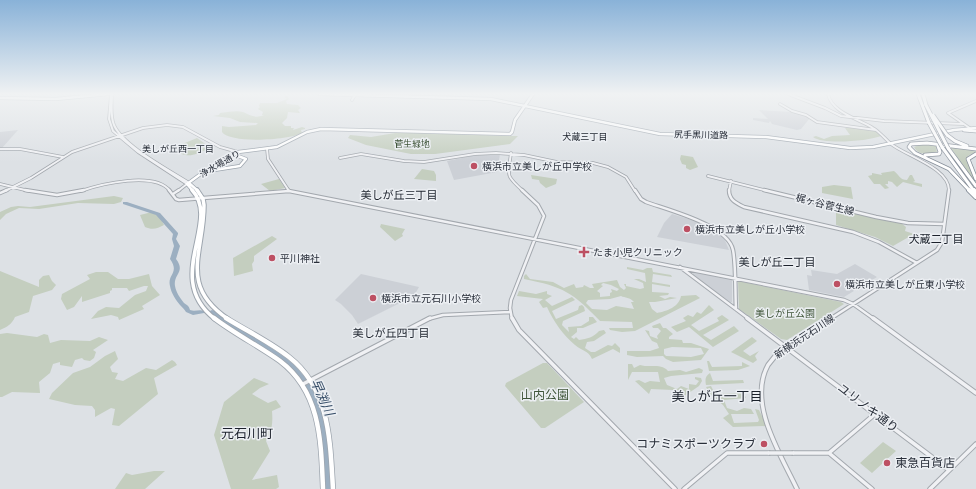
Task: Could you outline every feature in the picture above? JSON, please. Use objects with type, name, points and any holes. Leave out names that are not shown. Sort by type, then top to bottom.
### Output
[{"type":"highway","points":[[926,117],[940,147],[976,194]]},
{"type":"highway","points":[[932,117],[948,148],[976,186]]},
{"type":"highway","points":[[934,117],[946,135],[959,143],[976,149]]},
{"type":"highway","points":[[964,130],[974,130]]},
{"type":"highway","points":[[976,149],[920,143],[911,144],[909,147],[915,153],[949,169],[976,197]]},
{"type":"highway","points":[[940,147],[940,153],[934,156],[920,153],[912,148],[915,145],[928,144],[976,149]]},
{"type":"highway","points":[[976,154],[971,156],[968,160],[976,179]]},
{"type":"main road","name":"浄水場通り","points":[[188,183],[237,153],[249,149],[280,146],[307,132],[324,128],[512,135],[514,132],[514,124],[518,117]]},
{"type":"main road","name":"尻手黒川道路","points":[[577,117],[664,135],[766,137],[854,150],[870,149],[954,130],[974,130]]},
{"type":"main road","name":"尻手黒川道路","points":[[892,144],[964,130]]},
{"type":"main road","points":[[205,172],[240,166],[246,159],[238,156],[237,153]]},
{"type":"main road","points":[[188,183],[200,198],[204,209],[197,276],[198,286],[203,298],[219,313],[288,357],[322,400],[328,425],[333,489]]},
{"type":"main road","points":[[200,198],[201,210],[192,281],[198,300],[215,319],[288,367],[307,382],[318,420],[323,489]]},
{"type":"street","points":[[109,117],[110,125],[138,152],[188,183],[173,194]]},
{"type":"street","points":[[809,117],[817,122],[878,130]]},
{"type":"street","points":[[848,117],[918,123],[963,124]]},
{"type":"street","points":[[848,117],[878,130]]},
{"type":"street","points":[[952,117],[974,130]]},
{"type":"street","points":[[0,193],[31,178],[78,150],[143,128],[164,125],[187,128],[223,149],[237,153]]},
{"type":"street","name":"新横浜元石川線","points":[[797,489],[765,416],[760,395],[762,376],[774,355],[909,268],[940,246],[942,242],[949,188],[946,180],[933,167],[892,144],[878,130]]},
{"type":"street","points":[[267,148],[268,159],[289,191]]},
{"type":"street","points":[[0,149],[20,149],[64,157]]},
{"type":"street","points":[[340,158],[361,154],[404,161],[424,162],[482,153],[511,154],[557,162],[598,164],[621,174],[628,179],[641,199],[646,202],[706,224],[722,233],[730,240],[733,249],[736,310]]},
{"type":"street","points":[[511,154],[508,174],[510,179],[538,205],[543,212],[543,219],[511,300],[510,312],[512,320],[519,330],[675,489]]},
{"type":"street","name":"梶ヶ谷菅生線","points":[[708,176],[883,218],[908,222],[944,224]]},
{"type":"street","points":[[0,184],[59,195],[78,192],[104,184],[130,181],[163,184],[169,187],[177,200],[289,191],[844,300],[852,304],[976,393]]},
{"type":"street","points":[[730,181],[727,192],[729,196],[734,202],[744,207],[853,232],[879,242],[917,262]]},
{"type":"street","name":"ユリノキ通り","points":[[680,267],[949,470]]},
{"type":"street","points":[[307,382],[432,317],[443,315],[510,312]]},
{"type":"street","points":[[684,489],[727,453],[829,452],[875,414]]},
{"type":"street","points":[[930,489],[975,446]]},
{"type":"street","points":[[829,452],[872,489]]},
{"type":"shaded area","points":[[766,117],[810,118],[801,129],[797,130],[772,124],[770,121],[769,123],[753,120],[753,118],[768,119]]},
{"type":"shaded area","points":[[18,130],[2,148],[0,148],[0,132]]},
{"type":"shaded area","name":"横浜市立美しが丘中学校","points":[[481,154],[500,154],[497,172],[454,180],[447,161]]},
{"type":"shaded area","name":"横浜市立美しが丘小学校","points":[[672,214],[705,224],[724,238],[729,250],[657,237],[664,223]]},
{"type":"shaded area","name":"横浜市立美しが丘東小学校","points":[[855,264],[877,277],[844,297],[809,290],[807,275],[812,276],[811,270],[837,274]]},
{"type":"shaded area","points":[[694,272],[732,280],[732,302],[692,275]]},
{"type":"shaded area","name":"横浜市立元石川小学校","points":[[361,274],[419,287],[415,294],[408,299],[358,324],[352,315],[335,300]]},
{"type":"green space","points":[[220,117],[287,117],[282,123],[285,126],[291,126],[291,128],[294,128],[293,130],[302,127],[305,129],[301,130],[302,133],[295,135],[260,140],[236,138],[227,136],[222,132],[222,126],[229,127],[256,125],[258,123],[240,122],[230,118]]},
{"type":"green space","points":[[854,127],[876,131],[881,136],[836,142],[813,137],[816,136],[824,139],[832,136],[850,135],[845,128]]},
{"type":"green space","name":"菅生緑地","points":[[401,132],[518,136],[510,144],[435,154],[411,154],[366,145],[348,138],[350,135],[371,137]]},
{"type":"green space","points":[[197,138],[211,148],[190,155],[182,154],[170,149]]},
{"type":"green space","points":[[919,145],[936,145],[937,153],[921,153],[914,147]]},
{"type":"green space","points":[[950,147],[976,150],[976,153],[969,155],[966,159],[976,183]]},
{"type":"green space","points":[[681,155],[693,157],[698,167],[690,170],[686,168],[686,165],[682,164],[680,159]]},
{"type":"green space","points":[[422,169],[434,171],[436,181],[414,179]]},
{"type":"green space","points":[[894,171],[905,180],[912,175],[915,181],[913,182],[922,184],[922,187],[903,182],[897,187],[892,182],[888,181],[888,184],[885,184],[889,188],[885,189],[880,184],[874,184],[868,176],[872,175],[872,173],[882,175],[881,173]]},
{"type":"green space","points":[[531,175],[557,179],[556,184],[546,188],[540,183],[539,180],[532,179]]},
{"type":"green space","points":[[279,179],[285,188],[270,191],[261,184]]},
{"type":"green space","points":[[834,185],[851,187],[853,199],[822,193],[822,187]]},
{"type":"green space","points":[[114,196],[123,198],[121,202],[114,204],[78,203],[39,209],[19,208],[6,214],[0,220],[0,212],[11,207],[30,207]]},
{"type":"green space","points":[[836,208],[901,223],[906,227],[905,231],[914,234],[893,246],[875,237],[836,225]]},
{"type":"green space","points":[[152,212],[160,217],[164,225],[154,229],[145,227],[140,215]]},
{"type":"green space","points":[[381,224],[405,229],[402,234],[403,236],[395,241],[380,227]]},
{"type":"green space","points":[[272,236],[277,239],[254,256],[254,261],[252,264],[253,271],[234,276],[233,258]]},
{"type":"green space","points":[[627,267],[643,270],[652,268],[653,272],[671,275],[672,277],[653,274],[652,282],[670,285],[670,287],[652,284],[652,292],[669,293],[668,295],[659,296],[665,299],[670,297],[677,298],[649,302],[652,309],[657,313],[675,306],[680,300],[681,296],[696,295],[700,298],[635,331],[622,332],[610,330],[609,328],[633,328],[632,322],[600,321],[582,303],[566,292],[549,285],[524,279],[526,274],[530,279],[553,282],[564,288],[574,284],[576,288],[583,287],[584,285],[594,288],[592,284],[617,280],[620,287],[624,290],[626,288],[624,284],[626,284],[626,286],[640,289],[644,288],[643,283],[634,279],[639,279],[646,282],[645,273],[627,269]],"holes":[[[603,283],[611,285],[619,289],[617,291],[611,289],[612,292],[610,293],[610,296],[600,297],[600,293],[597,291],[603,286],[601,285]],[[621,296],[632,300],[634,302],[631,302],[634,309],[616,306],[607,310],[592,309],[586,303],[588,300],[610,299]]]},
{"type":"green space","points":[[0,271],[39,287],[39,280],[43,276],[49,275],[56,285],[52,290],[33,296],[29,312],[15,317],[9,325],[0,330]]},
{"type":"green space","points":[[96,272],[108,272],[118,279],[129,279],[149,274],[152,286],[160,295],[142,306],[144,309],[119,320],[118,317],[111,315],[91,319],[98,311],[106,307],[119,308],[135,295],[146,291],[148,286],[129,291],[127,288],[112,288],[110,293],[82,302],[82,296],[74,307],[67,310],[61,299],[62,294],[90,279],[87,275]]},
{"type":"green space","name":"美しが丘公園","points":[[738,281],[841,302],[844,304],[787,340],[781,339],[739,309]]},
{"type":"green space","points":[[519,291],[536,294],[547,291],[547,294],[552,296],[545,300],[552,306],[572,297],[575,300],[552,311],[556,319],[578,310],[579,306],[582,305],[584,307],[585,311],[563,321],[562,325],[569,332],[568,327],[581,326],[589,321],[589,317],[593,317],[597,322],[583,328],[577,328],[577,332],[571,337],[574,339],[576,337],[579,340],[585,339],[593,336],[599,331],[604,330],[606,333],[594,341],[587,342],[585,348],[591,352],[595,352],[608,345],[612,346],[615,343],[620,348],[620,353],[613,349],[592,359],[587,352],[575,345],[563,333],[552,318],[547,307],[543,308],[539,302],[543,299],[517,296]]},
{"type":"green space","points":[[709,305],[714,310],[691,325],[699,331],[719,321],[717,318],[722,315],[729,320],[703,335],[711,340],[734,326],[739,331],[713,347],[689,327],[677,332],[671,327],[686,321],[683,318],[688,315],[693,317],[697,312],[701,314]]},
{"type":"green space","points":[[660,323],[663,328],[666,328],[673,334],[669,337],[669,339],[682,340],[683,343],[691,343],[709,349],[701,360],[673,362],[663,356],[637,357],[627,355],[627,351],[650,351],[659,348],[657,343],[652,341],[645,330],[649,331],[650,336],[658,339],[657,336],[661,331],[658,328],[653,328],[652,326]],"holes":[[[672,347],[701,348],[704,354],[691,357],[666,356],[664,354],[664,349]]]},
{"type":"green space","points":[[7,333],[37,337],[44,334],[48,335],[50,343],[61,340],[90,341],[99,337],[108,340],[93,350],[96,352],[94,358],[90,361],[82,358],[75,360],[72,367],[60,365],[60,362],[53,364],[50,373],[39,382],[40,393],[12,392],[0,397],[0,334]]},
{"type":"green space","points":[[752,337],[757,341],[743,351],[750,356],[759,351],[755,356],[757,360],[753,363],[731,352]]},
{"type":"green space","points":[[115,351],[118,359],[110,367],[112,372],[118,373],[115,379],[123,381],[146,368],[156,370],[172,360],[177,365],[154,378],[158,394],[119,426],[112,425],[115,409],[111,408],[95,417],[95,410],[92,406],[75,405],[49,399],[52,393],[73,373],[90,367]]},
{"type":"green space","points":[[707,361],[709,361],[712,367],[742,366],[742,362],[750,366],[738,370],[709,371]]},
{"type":"green space","name":"山内公園","points":[[543,363],[547,363],[584,402],[545,428],[541,428],[505,386],[506,383]]},
{"type":"green space","points":[[628,364],[632,364],[634,368],[640,365],[658,366],[668,371],[680,370],[686,372],[699,368],[703,370],[702,373],[664,378],[667,385],[677,389],[681,386],[689,389],[689,384],[696,385],[699,381],[695,379],[695,377],[701,378],[702,381],[699,386],[683,397],[673,390],[651,389],[649,394],[635,381],[639,380],[645,383],[650,381],[660,382],[658,372],[632,372],[628,380]]},
{"type":"green space","points":[[710,373],[713,381],[743,380],[744,383],[706,385],[707,375]]},
{"type":"green space","points":[[254,378],[269,384],[252,394],[268,403],[276,400],[281,407],[272,411],[272,427],[266,441],[270,451],[252,480],[277,475],[279,487],[276,489],[231,489],[214,435],[224,402]]},
{"type":"green space","points":[[711,386],[715,394],[744,393],[746,398],[724,400],[727,408],[737,411],[744,408],[751,409],[754,414],[731,414],[734,423],[758,422],[759,420],[755,409],[759,410],[767,426],[733,427],[723,418],[729,414],[723,405],[710,394],[706,387]]},
{"type":"green space","points":[[883,442],[896,451],[872,473],[860,463]]},
{"type":"green space","points":[[154,471],[165,471],[145,489],[115,489],[126,473],[132,475]]},
{"type":"waterway","name":"早渕川","points":[[125,203],[158,214],[176,234],[174,239],[177,246],[173,259],[176,262],[177,270],[172,282],[173,289],[179,300],[188,311],[193,313],[202,312]]},
{"type":"waterway","name":"早渕川","points":[[212,312],[284,360],[309,388],[316,403],[324,435],[327,489]]},
{"type":"place","name":"横浜市立美しが丘中学校","points":[[474,166]]},
{"type":"place","name":"横浜市立美しが丘小学校","points":[[687,229]]},
{"type":"place","name":"たま小児クリニック","points":[[584,252]]},
{"type":"place","name":"平川神社","points":[[272,258]]},
{"type":"place","name":"横浜市立美しが丘東小学校","points":[[837,284]]},
{"type":"place","name":"横浜市立元石川小学校","points":[[373,298]]},
{"type":"place","name":"コナミスポーツクラブ","points":[[764,444]]},
{"type":"place","name":"東急百貨店","points":[[887,463]]},
{"type":"district","name":"犬蔵三丁目","points":[[585,137]]},
{"type":"district","name":"美しが丘西一丁目","points":[[178,149]]},
{"type":"district","name":"美しが丘三丁目","points":[[399,195]]},
{"type":"district","name":"犬蔵二丁目","points":[[936,239]]},
{"type":"district","name":"美しが丘二丁目","points":[[777,262]]},
{"type":"district","name":"美しが丘四丁目","points":[[391,333]]},
{"type":"district","name":"美しが丘一丁目","points":[[717,396]]},
{"type":"district","name":"元石川町","points":[[247,433]]}]
